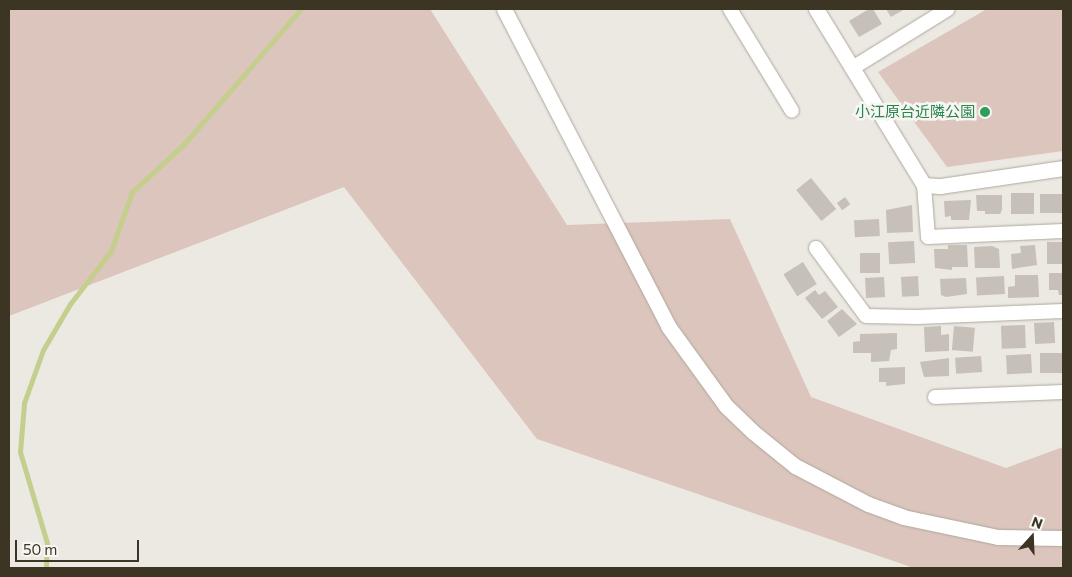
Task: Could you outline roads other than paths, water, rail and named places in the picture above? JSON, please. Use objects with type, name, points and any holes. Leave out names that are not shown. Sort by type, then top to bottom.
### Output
[{"type":"street","points":[[504,9],[668,326],[726,406],[752,432],[795,466],[868,504],[903,517],[998,537],[1063,538]]},
{"type":"street","points":[[730,9],[792,111]]},
{"type":"street","points":[[816,9],[854,67],[924,185],[928,237],[1063,231]]},
{"type":"street","points":[[854,67],[942,10]]},
{"type":"street","points":[[924,185],[940,186],[1063,168]]},
{"type":"street","points":[[816,248],[866,316],[917,317],[1063,311]]},
{"type":"street","points":[[935,398],[1063,392]]},
{"type":"waterway","points":[[46,568],[47,543],[20,452],[24,403],[43,350],[70,304],[111,251],[132,192],[184,144],[301,9]]},
{"type":"place","name":"小江原台近隣公園","points":[[985,112]]}]
